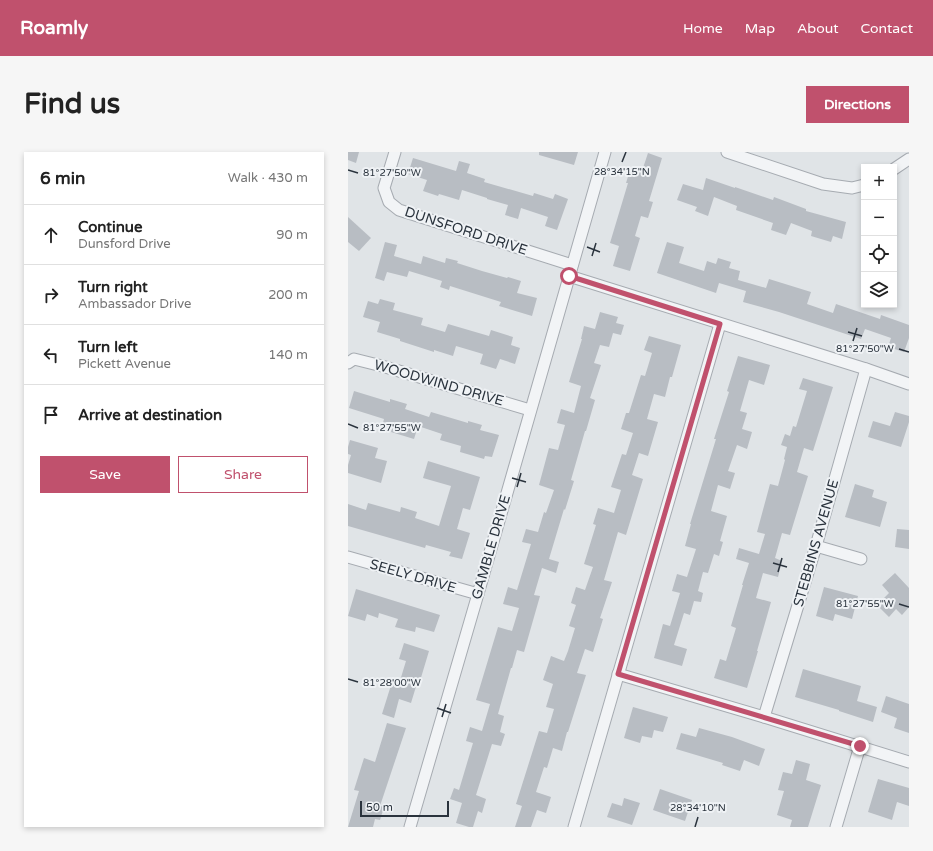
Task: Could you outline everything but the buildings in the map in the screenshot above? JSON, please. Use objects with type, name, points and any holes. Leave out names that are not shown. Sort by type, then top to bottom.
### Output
[{"type":"street","name":"DUNSFORD DRIVE","points":[[395,152],[384,188],[389,202],[399,210],[572,266]]},
{"type":"street","name":"GAMBLE DRIVE","points":[[410,827],[605,152]]},
{"type":"street","points":[[727,152],[823,184],[852,188],[861,186]]},
{"type":"street","points":[[897,166],[909,159]]},
{"type":"street","points":[[569,276],[866,369],[909,384]]},
{"type":"street","points":[[574,827],[720,324]]},
{"type":"street","name":"WOODWIND DRIVE","points":[[348,363],[354,359],[382,366],[530,410]]},
{"type":"street","name":"STEBBINS AVENUE","points":[[764,717],[816,546],[866,369]]},
{"type":"street","points":[[816,546],[861,559]]},
{"type":"street","name":"SEELY DRIVE","points":[[348,557],[478,594]]},
{"type":"street","points":[[618,674],[909,762]]},
{"type":"street","points":[[836,827],[860,746]]},
{"type":"route","points":[[569,276],[720,324],[618,674],[860,746]]}]
